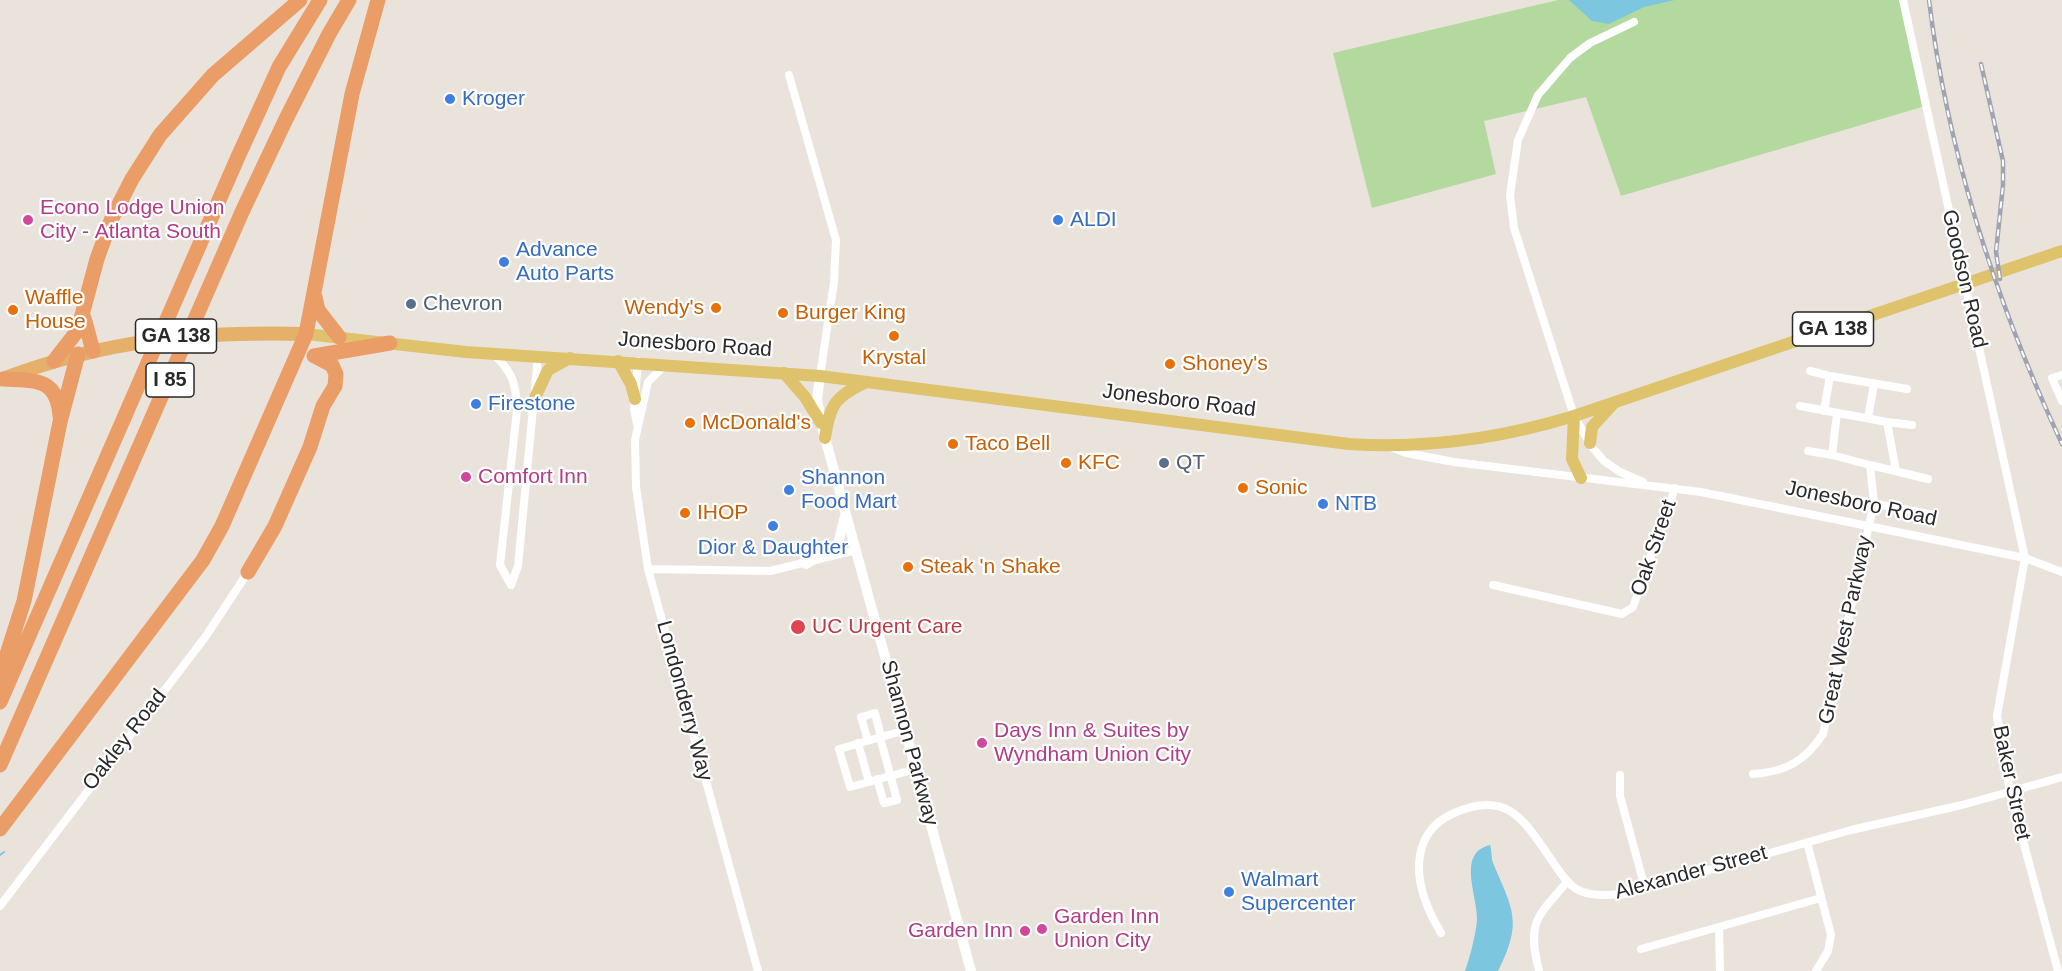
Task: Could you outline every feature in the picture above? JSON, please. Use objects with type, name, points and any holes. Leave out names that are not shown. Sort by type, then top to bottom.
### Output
[{"type":"highway","points":[[0,676],[24,601],[60,422],[85,353],[84,318],[97,259],[112,218],[132,178],[160,135],[213,75],[300,0]]},
{"type":"highway","name":"I 85","points":[[0,702],[242,148],[279,67],[320,0]]},
{"type":"highway","name":"I 85","points":[[0,765],[242,212],[286,118],[349,0]]},
{"type":"highway","points":[[0,829],[203,560],[222,526],[306,334],[352,94],[378,0]]},
{"type":"highway","points":[[314,292],[318,310],[339,337]]},
{"type":"highway","points":[[54,361],[67,348],[84,318]]},
{"type":"highway","name":"Jonesboro Road","points":[[2,380],[54,361],[85,353],[117,345],[176,336],[234,333],[306,334]]},
{"type":"highway","points":[[291,369],[298,362],[315,356],[390,343]]},
{"type":"highway","points":[[248,572],[275,526],[310,447],[323,406],[335,386],[336,374],[332,365],[315,356]]},
{"type":"highway","points":[[2,380],[40,382],[49,386],[58,402],[60,422]]},
{"type":"main road","name":"GA 138","points":[[1574,416],[2062,251]]},
{"type":"main road","name":"Jonesboro Road","points":[[306,334],[494,353],[639,361],[820,376],[1349,444],[1391,446],[1489,438],[1574,416]]},
{"type":"main road","points":[[533,402],[548,370],[570,358]]},
{"type":"main road","points":[[618,361],[632,384],[635,399]]},
{"type":"main road","points":[[784,373],[805,397],[821,423]]},
{"type":"main road","points":[[825,438],[832,405],[839,396],[866,382]]},
{"type":"main road","points":[[1590,443],[1592,427],[1614,403]]},
{"type":"main road","points":[[1574,416],[1572,459],[1581,478]]},
{"type":"street","name":"Goodson Road","points":[[1903,0],[2025,558]]},
{"type":"street","points":[[1574,416],[1514,228],[1510,195],[1513,161],[1527,117],[1553,76],[1590,43],[1634,22]]},
{"type":"street","points":[[789,75],[836,240],[836,272],[820,376]]},
{"type":"street","points":[[494,353],[510,371],[516,388],[517,410],[500,564],[511,585],[518,566],[538,356]]},
{"type":"street","name":"Londonderry Way","points":[[639,361],[635,399],[636,487],[648,569],[758,971]]},
{"type":"street","name":"Londonderry Way","points":[[637,427],[650,378],[666,363]]},
{"type":"street","points":[[1810,371],[1907,389]]},
{"type":"street","points":[[2062,375],[2052,378],[2062,401]]},
{"type":"street","name":"Shannon Parkway","points":[[820,376],[817,399],[821,423],[971,971]]},
{"type":"street","points":[[1824,411],[1830,376]]},
{"type":"street","points":[[1868,418],[1874,384]]},
{"type":"street","points":[[1800,406],[1912,425]]},
{"type":"street","points":[[1832,455],[1837,413]]},
{"type":"street","name":"Jonesboro Road","points":[[1574,416],[1604,461],[1620,472],[1649,485]]},
{"type":"street","points":[[1887,422],[1896,471]]},
{"type":"street","name":"Jonesboro Road","points":[[1391,446],[1406,453],[1454,462],[1675,488],[2025,558],[2062,572]]},
{"type":"street","points":[[1808,451],[1928,479]]},
{"type":"street","name":"Great West Parkway","points":[[1753,774],[1774,773],[1794,765],[1810,752],[1823,734],[1874,503],[1869,465]]},
{"type":"street","name":"Oak Street","points":[[1493,585],[1622,614],[1628,612],[1633,607],[1675,488]]},
{"type":"street","points":[[1814,492],[1934,514]]},
{"type":"street","points":[[806,564],[838,544],[846,513]]},
{"type":"street","points":[[648,569],[770,572],[856,550]]},
{"type":"street","name":"Baker Street","points":[[2025,558],[1997,716],[2010,792],[2058,971]]},
{"type":"street","name":"Oakley Road","points":[[0,906],[40,850],[206,636],[248,572]]},
{"type":"street","points":[[874,713],[897,800],[884,803],[873,781],[863,742],[861,717],[874,713]]},
{"type":"street","points":[[906,730],[839,749],[850,787],[916,769]]},
{"type":"street","points":[[1620,775],[1620,796],[1645,888]]},
{"type":"street","name":"Alexander Street","points":[[1567,882],[1586,893],[1603,896],[1645,888],[1807,842],[2062,777]]},
{"type":"street","points":[[1441,933],[1430,914],[1419,873],[1420,854],[1426,837],[1435,824],[1466,808],[1494,805],[1510,810],[1527,823],[1567,882],[1538,915],[1533,927],[1539,971]]},
{"type":"street","points":[[1807,842],[1831,935],[1828,951],[1816,971]]},
{"type":"street","points":[[1641,949],[1821,898]]},
{"type":"street","points":[[1719,927],[1720,971]]},
{"type":"green space","points":[[1558,0],[1903,0],[1922,107],[1621,196],[1586,97],[1484,121],[1496,174],[1372,208],[1333,53]]},
{"type":"water","points":[[1569,0],[1675,0],[1644,7],[1609,24],[1592,21]]},
{"type":"water","points":[[1490,845],[1493,863],[1510,905],[1513,928],[1511,940],[1498,971],[1465,971],[1477,920],[1471,866],[1480,850]]},
{"type":"waterway","points":[[0,855],[4,852]]},
{"type":"railway","points":[[1929,0],[1937,58],[1949,115],[1978,227],[2016,337],[2062,444]]},
{"type":"railway","points":[[1981,64],[2003,161],[2003,185],[1996,252],[2000,279]]},
{"type":"place","name":"Kroger","points":[[450,99]]},
{"type":"place","name":"Econo Lodge Union City - Atlanta South","points":[[28,220]]},
{"type":"place","name":"ALDI","points":[[1058,220]]},
{"type":"place","name":"Advance Auto Parts","points":[[504,262]]},
{"type":"place","name":"Chevron","points":[[411,304]]},
{"type":"place","name":"Wendy's","points":[[716,308]]},
{"type":"place","name":"Waffle House","points":[[13,310]]},
{"type":"place","name":"Burger King","points":[[783,313]]},
{"type":"place","name":"Krystal","points":[[894,336]]},
{"type":"place","name":"Shoney's","points":[[1170,364]]},
{"type":"place","name":"Firestone","points":[[476,404]]},
{"type":"place","name":"McDonald's","points":[[690,423]]},
{"type":"place","name":"Taco Bell","points":[[953,444]]},
{"type":"place","name":"KFC","points":[[1066,463]]},
{"type":"place","name":"QT","points":[[1164,463]]},
{"type":"place","name":"Comfort Inn","points":[[466,477]]},
{"type":"place","name":"Sonic","points":[[1243,488]]},
{"type":"place","name":"Shannon Food Mart","points":[[789,490]]},
{"type":"place","name":"NTB","points":[[1323,504]]},
{"type":"place","name":"IHOP","points":[[685,513]]},
{"type":"place","name":"Dior & Daughter","points":[[773,526]]},
{"type":"place","name":"Steak 'n Shake","points":[[908,567]]},
{"type":"place","name":"UC Urgent Care","points":[[798,627]]},
{"type":"place","name":"Days Inn & Suites by Wyndham Union City","points":[[982,743]]},
{"type":"place","name":"Walmart Supercenter","points":[[1229,892]]},
{"type":"place","name":"Garden Inn Union City","points":[[1042,929]]},
{"type":"place","name":"Garden Inn","points":[[1025,931]]}]
